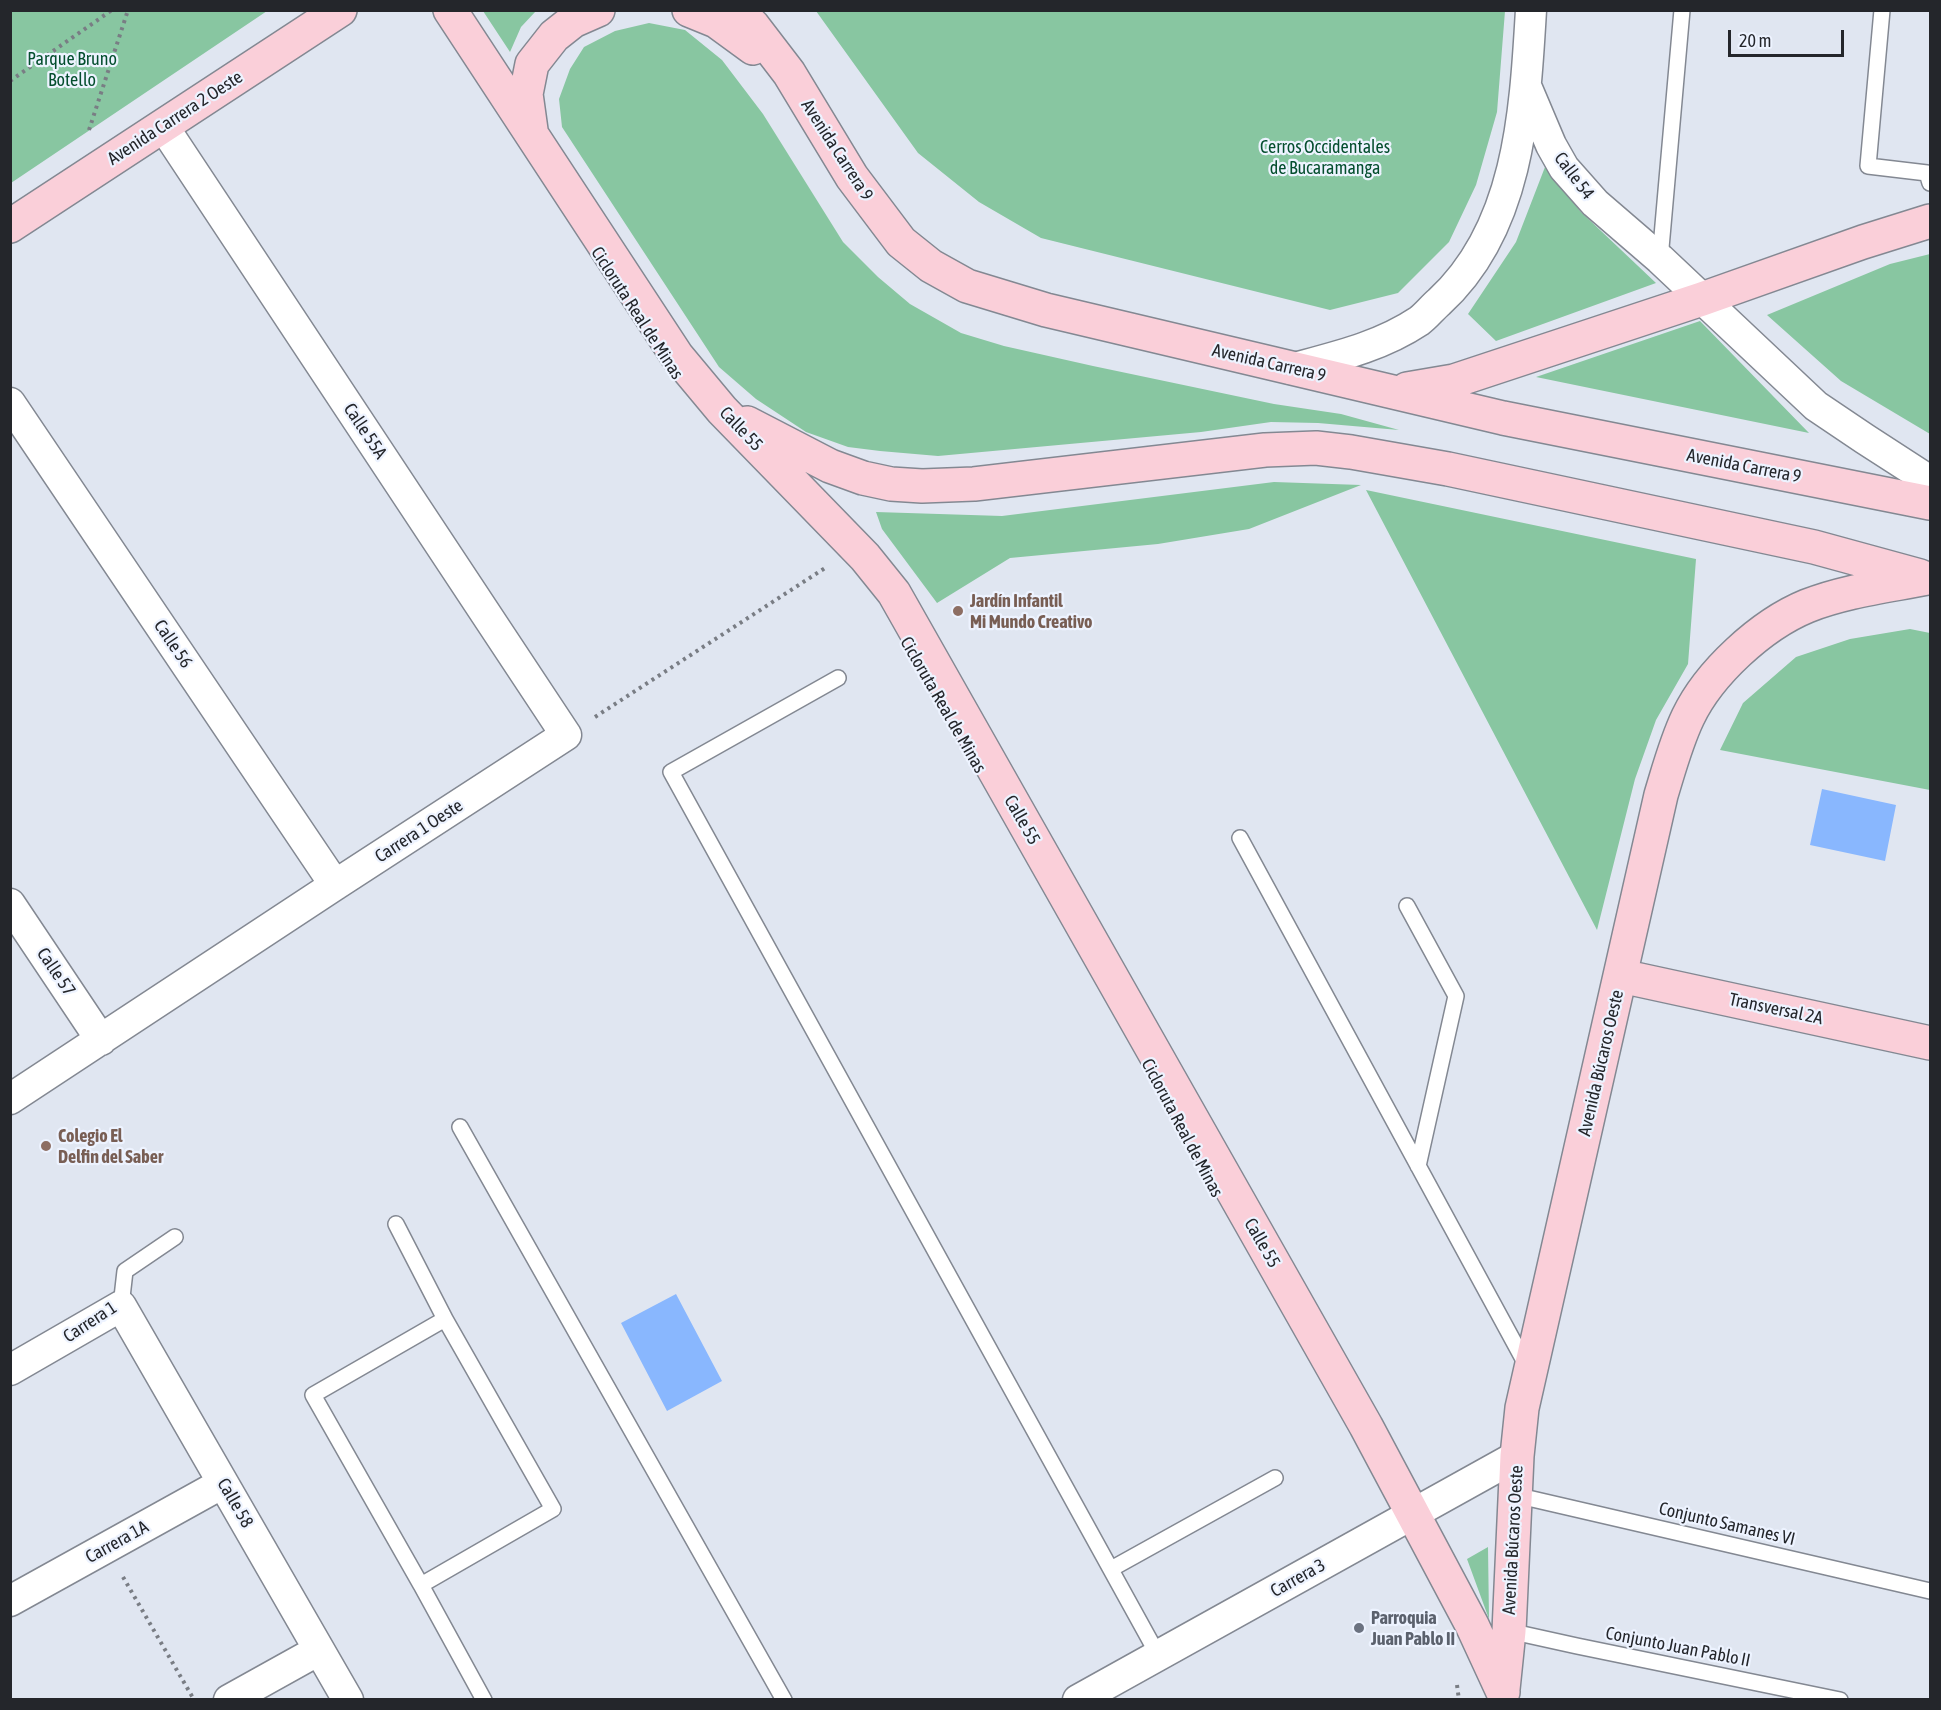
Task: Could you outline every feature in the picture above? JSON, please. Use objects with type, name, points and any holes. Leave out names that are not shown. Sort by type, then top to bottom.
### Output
[{"type":"main road","name":"Avenida Carrera 2 Oeste","points":[[10,226],[340,10]]},
{"type":"main road","name":"Calle 55","points":[[450,10],[677,356],[722,410],[880,573],[894,593],[1366,1426],[1472,1625],[1502,1696]]},
{"type":"main road","points":[[532,135],[526,94],[532,64],[554,36],[573,21],[598,10]]},
{"type":"main road","points":[[689,10],[716,21],[789,74]]},
{"type":"main road","name":"Avenida Carrera 9","points":[[737,10],[753,26],[789,74],[852,177],[902,243],[931,266],[967,286],[1046,310],[1547,428],[1930,503]]},
{"type":"main road","points":[[1388,390],[1424,388],[1454,381],[1930,221]]},
{"type":"main road","points":[[722,410],[830,466],[863,478],[891,484],[922,486],[974,484],[1265,450],[1316,448],[1385,457],[1437,467],[1814,547],[1929,579]]},
{"type":"main road","name":"Avenida Búcaros Oeste","points":[[1502,1696],[1509,1631],[1517,1456],[1522,1408],[1673,754],[1688,716],[1709,685],[1731,659],[1769,627],[1806,607],[1850,594],[1929,579]]},
{"type":"main road","name":"Transversal 2A","points":[[1621,976],[1930,1043]]},
{"type":"street","name":"Calle 54","points":[[1531,10],[1526,86],[1551,145],[1576,184],[1594,203],[1660,259],[1816,406],[1930,481]]},
{"type":"street","points":[[1291,369],[1384,341],[1420,320],[1454,289],[1478,255],[1496,218],[1512,171],[1521,132],[1526,86]]},
{"type":"street","name":"Calle 55A","points":[[163,126],[566,735]]},
{"type":"street","name":"Calle 56","points":[[10,404],[335,885]]},
{"type":"street","name":"Carrera 1 Oeste","points":[[10,1099],[566,735]]},
{"type":"street","name":"Calle 57","points":[[10,904],[101,1040]]},
{"type":"street","name":"Carrera 1","points":[[10,1370],[121,1306]]},
{"type":"street","name":"Calle 58","points":[[121,1306],[348,1700]]},
{"type":"street","name":"Carrera 3","points":[[1078,1700],[1517,1456]]},
{"type":"street","name":"Carrera 1A","points":[[10,1600],[224,1483]]},
{"type":"street","points":[[229,1700],[319,1650]]},
{"type":"lane","points":[[1660,259],[1682,10]]},
{"type":"lane","points":[[1882,10],[1868,166],[1927,173],[1930,183]]},
{"type":"lane","points":[[838,678],[671,772],[1158,1655]]},
{"type":"lane","points":[[1240,838],[1531,1373]]},
{"type":"lane","points":[[1407,906],[1456,996],[1418,1167]]},
{"type":"lane","points":[[460,1126],[784,1700]]},
{"type":"lane","points":[[396,1224],[445,1319],[553,1509],[421,1585]]},
{"type":"lane","name":"Carrera 1","points":[[121,1306],[125,1271],[175,1237]]},
{"type":"lane","points":[[445,1319],[313,1395],[484,1700]]},
{"type":"lane","points":[[1111,1569],[1275,1478]]},
{"type":"lane","name":"Conjunto Samanes VI","points":[[1515,1495],[1930,1591]]},
{"type":"lane","name":"Conjunto Juan Pablo II","points":[[1509,1631],[1840,1700]]},
{"type":"path","points":[[10,81],[112,10]]},
{"type":"path","points":[[89,130],[128,10]]},
{"type":"path","points":[[566,735],[829,565],[821,561]]},
{"type":"path","points":[[106,1548],[194,1700]]},
{"type":"green space","name":"Parque Bruno Botello","points":[[11,10],[267,10],[267,11],[11,183]]},
{"type":"green space","points":[[483,11],[536,11],[521,27],[510,52]]},
{"type":"green space","name":"Cerros Occidentales de Bucaramanga","points":[[816,11],[1505,11],[1497,112],[1476,185],[1449,242],[1398,293],[1330,310],[1041,238],[979,202],[918,153]]},
{"type":"green space","points":[[649,23],[685,30],[722,60],[763,114],[843,242],[878,277],[910,304],[961,333],[1004,346],[1093,366],[1274,404],[1341,414],[1399,430],[1318,423],[1271,422],[1201,432],[938,456],[848,447],[806,432],[756,399],[719,367],[562,127],[559,99],[570,69],[584,47],[615,31]]},
{"type":"green space","points":[[1545,167],[1581,212],[1656,283],[1496,341],[1468,314],[1516,242]]},
{"type":"green space","points":[[1930,254],[1930,434],[1841,381],[1767,315],[1890,264]]},
{"type":"green space","points":[[1700,321],[1809,433],[1536,377]]},
{"type":"green space","points":[[1274,482],[1361,485],[1249,529],[1158,544],[1010,558],[937,603],[882,529],[876,512],[1002,516]]},
{"type":"green space","points":[[1366,490],[1696,559],[1688,664],[1656,720],[1635,779],[1597,930]]},
{"type":"green space","points":[[1910,629],[1930,633],[1930,790],[1720,750],[1743,703],[1796,657],[1850,639]]},
{"type":"green space","points":[[1488,1547],[1489,1619],[1467,1559]]},
{"type":"water","points":[[1822,789],[1896,805],[1885,861],[1810,845]]},
{"type":"water","points":[[676,1294],[722,1381],[667,1411],[621,1323]]},
{"type":"place","name":"Jardín Infantil Mi Mundo Creativo","points":[[958,611]]},
{"type":"place","name":"Colegio El Delfin del Saber","points":[[46,1146]]},
{"type":"place","name":"Parroquia Juan Pablo II","points":[[1359,1628]]}]
